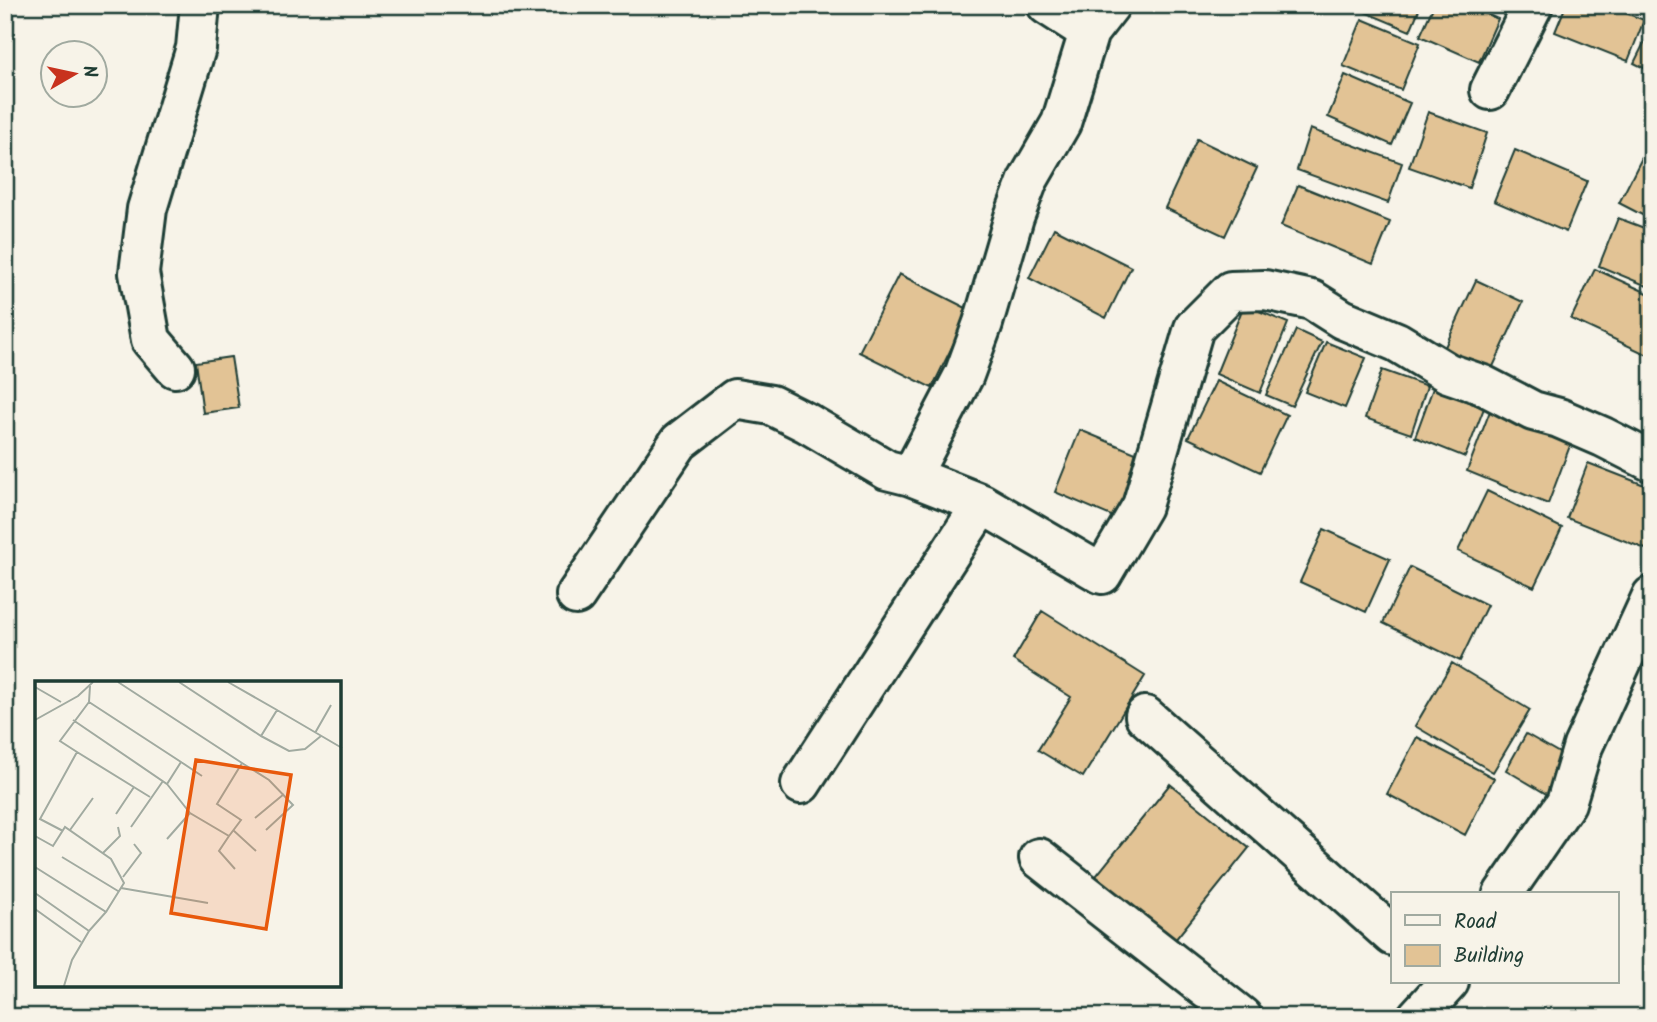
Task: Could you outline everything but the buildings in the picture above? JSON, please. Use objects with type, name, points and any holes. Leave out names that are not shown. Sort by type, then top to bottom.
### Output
[{"type":"street","points":[[174,368],[151,340],[139,273],[147,209],[196,48],[200,5]]},
{"type":"street","points":[[911,476],[964,375],[1028,180],[1061,123],[1100,19],[1047,5]]},
{"type":"street","points":[[1490,90],[1533,5]]},
{"type":"street","points":[[576,595],[679,442],[735,399],[771,405],[807,423],[887,471],[911,476],[982,504],[1102,574],[1142,506],[1194,328],[1231,291],[1265,290],[1312,299],[1342,319],[1397,342],[1448,373],[1483,385],[1532,411],[1559,418],[1603,437],[1652,462]]},
{"type":"street","points":[[801,784],[982,504]]},
{"type":"street","points":[[1504,892],[1566,803],[1583,746],[1652,596]]},
{"type":"street","points":[[1145,716],[1391,934]]},
{"type":"street","points":[[1039,858],[1242,1017]]},
{"type":"street","points":[[1417,1017],[1446,984]]}]
